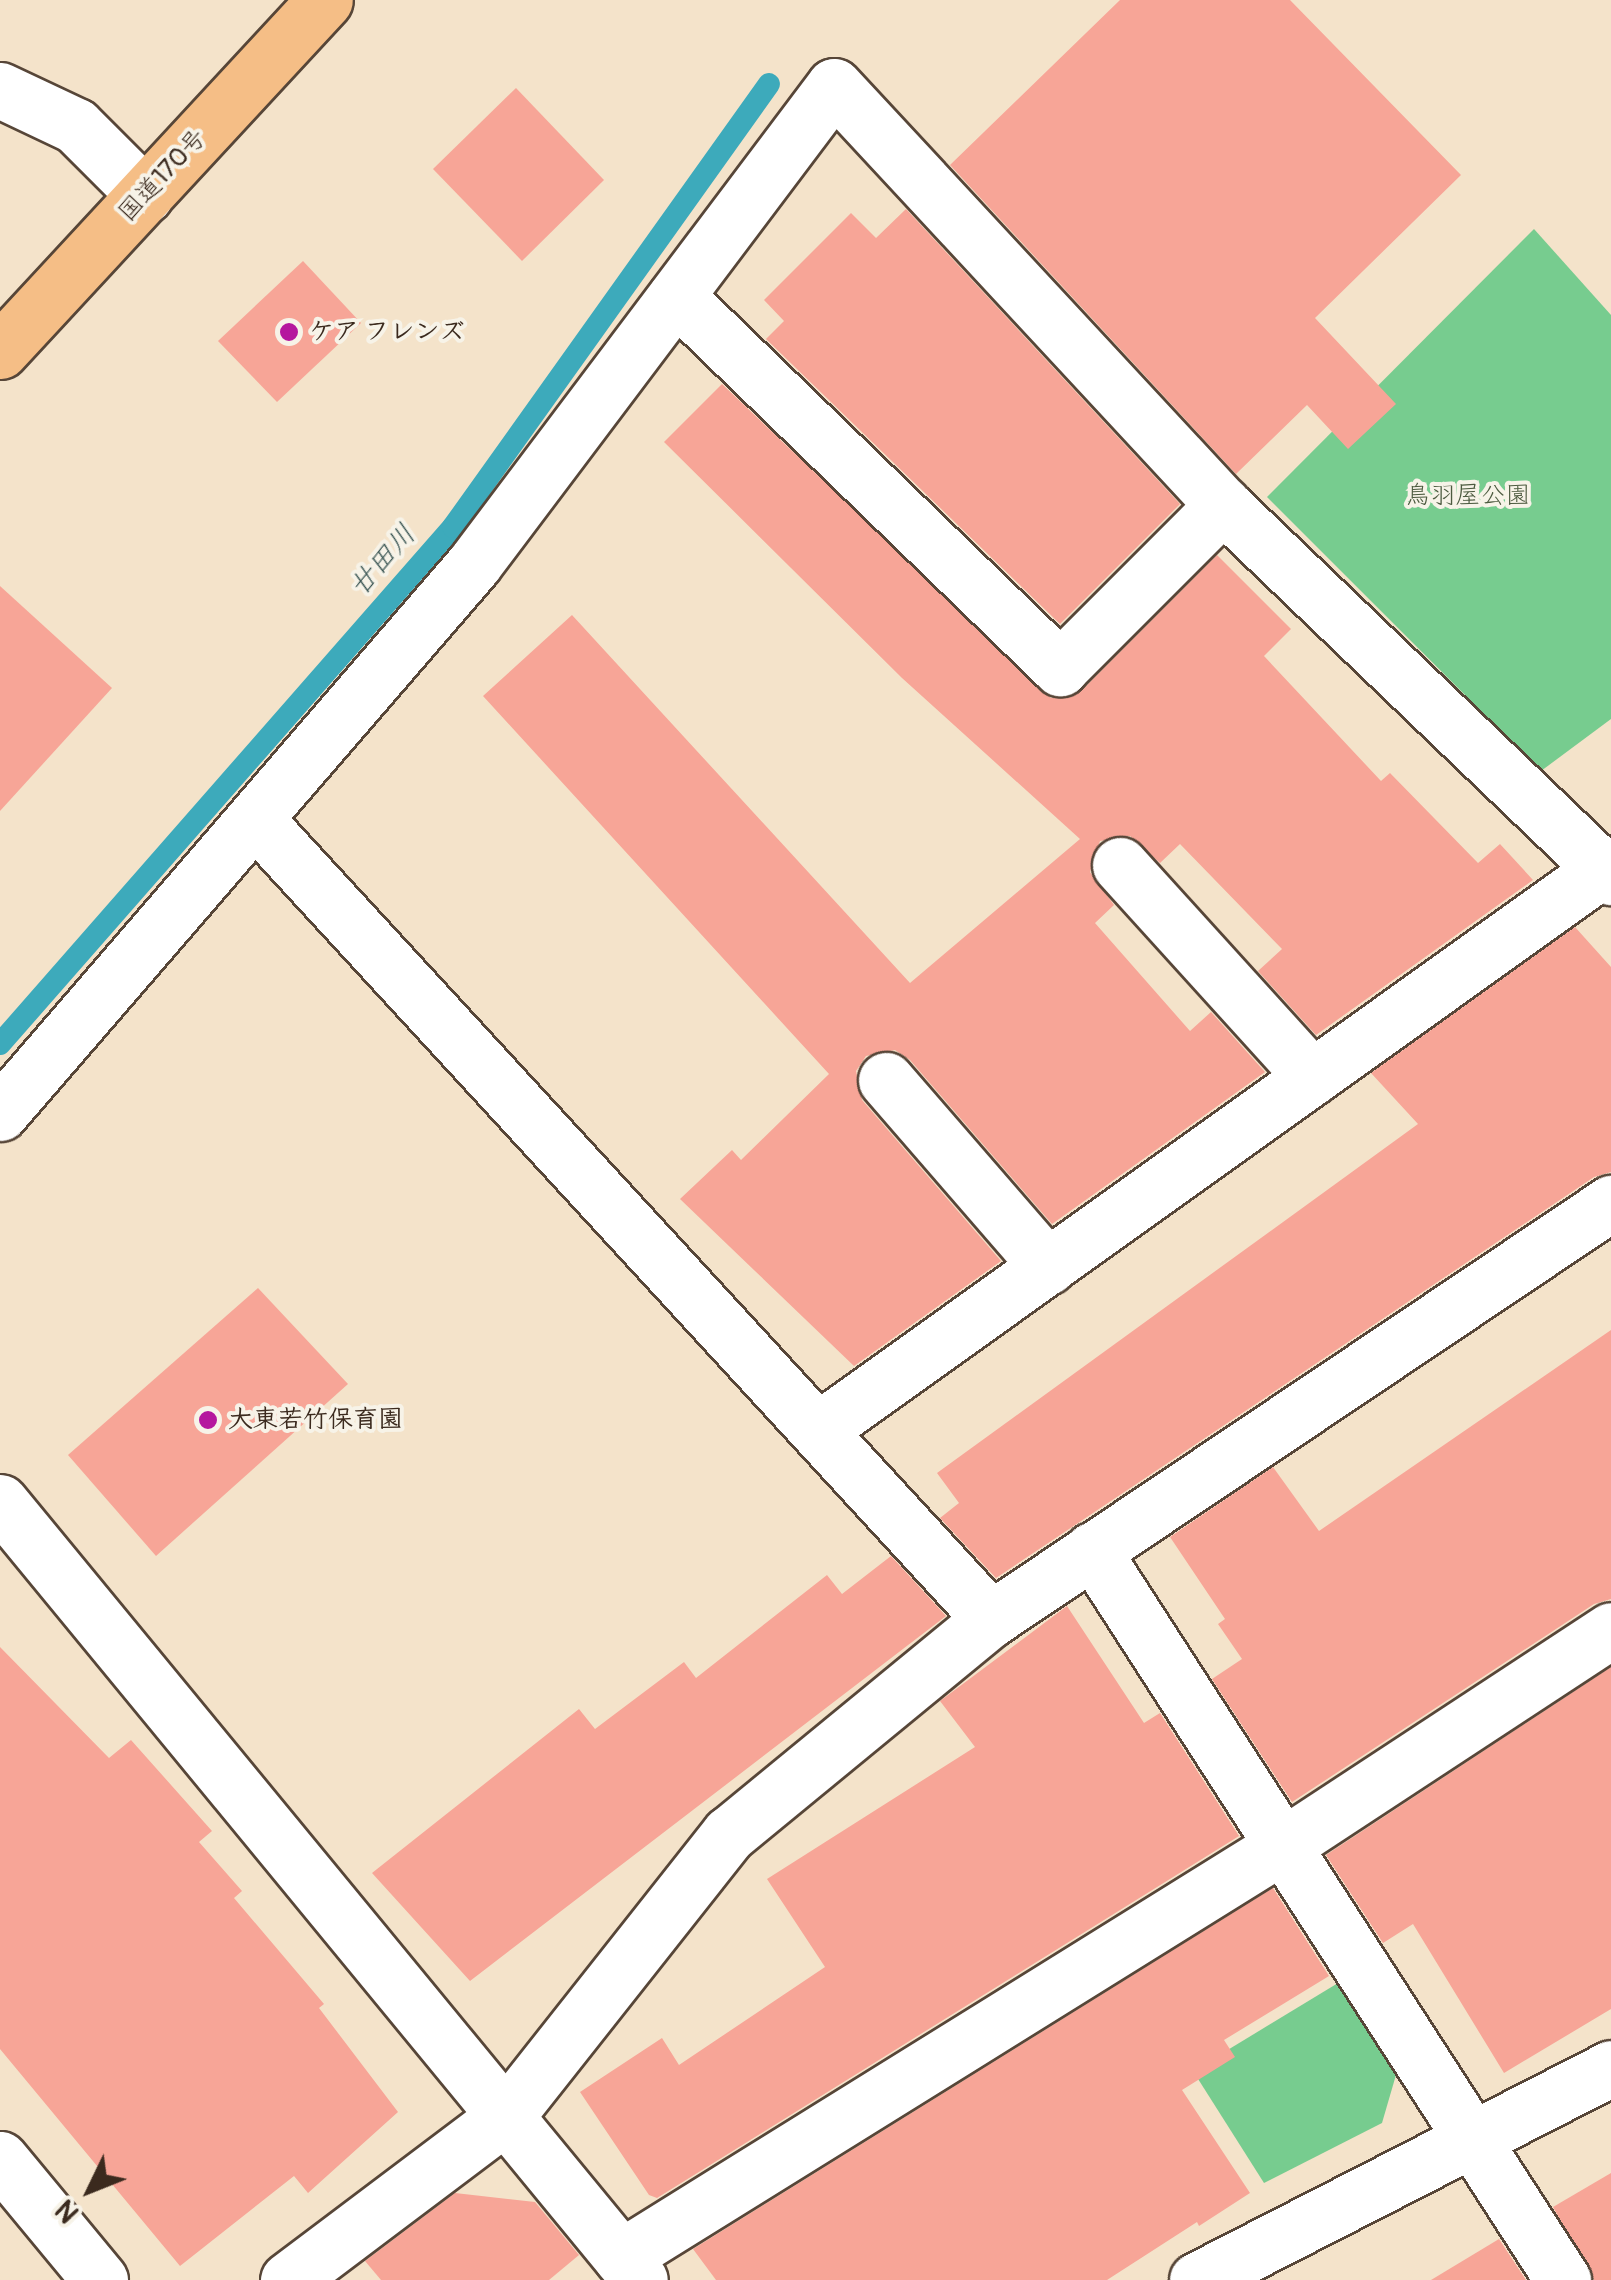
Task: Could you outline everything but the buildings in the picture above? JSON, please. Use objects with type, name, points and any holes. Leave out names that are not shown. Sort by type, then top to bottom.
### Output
[{"type":"highway","name":"国道170号","points":[[0,351],[325,0]]},
{"type":"street","points":[[0,1114],[474,564],[834,86],[1224,505],[1607,873],[818,1430]]},
{"type":"street","points":[[0,90],[76,126],[145,195]]},
{"type":"street","points":[[676,296],[1060,668],[1224,505]]},
{"type":"street","points":[[255,819],[991,1619]]},
{"type":"street","points":[[1120,865],[1312,1078]]},
{"type":"street","points":[[886,1080],[1048,1267]]},
{"type":"street","points":[[288,2280],[506,2116],[728,1834],[991,1619],[1611,1203]]},
{"type":"street","points":[[0,1502],[631,2268],[1611,1630]]},
{"type":"street","points":[[1092,1550],[1563,2280]]},
{"type":"street","points":[[1198,2280],[1475,2142],[1611,2068]]},
{"type":"street","points":[[0,2159],[100,2280]]},
{"type":"green space","name":"鳥羽屋公園","points":[[1534,229],[1611,315],[1611,719],[1541,771],[1267,497]]},
{"type":"green space","points":[[1343,1980],[1398,2068],[1382,2123],[1264,2183],[1193,2071]]},
{"type":"waterway","name":"廿田川","points":[[0,1044],[453,527],[769,84]]},
{"type":"place","name":"ケア フレンズ","points":[[289,332]]},
{"type":"place","name":"大東若竹保育園","points":[[208,1420]]}]
